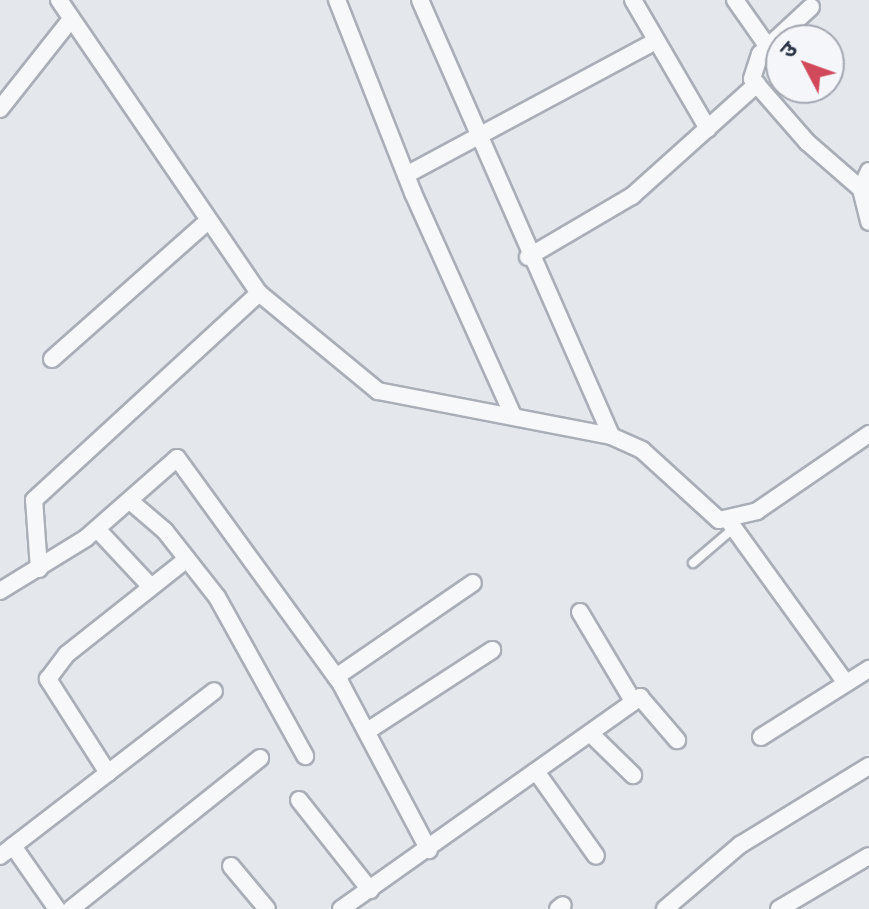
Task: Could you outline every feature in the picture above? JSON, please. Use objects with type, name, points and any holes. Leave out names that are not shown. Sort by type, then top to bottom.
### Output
[{"type":"street","points":[[59,0],[68,23],[259,293],[378,391],[401,401],[513,416],[611,436],[642,450],[699,505],[731,524],[846,683]]},
{"type":"street","points":[[337,0],[406,175],[513,416]]},
{"type":"street","points":[[420,0],[528,257],[611,436]]},
{"type":"street","points":[[633,0],[708,129]]},
{"type":"street","points":[[735,0],[765,43]]},
{"type":"street","points":[[793,24],[811,7]]},
{"type":"street","points":[[0,109],[68,23]]},
{"type":"street","points":[[406,175],[656,41]]},
{"type":"street","points":[[765,51],[750,71],[757,84],[861,189],[869,222]]},
{"type":"street","points":[[528,257],[632,196],[757,84]]},
{"type":"street","points":[[861,189],[869,171]]},
{"type":"street","points":[[52,359],[207,222]]},
{"type":"street","points":[[39,569],[34,500],[259,293]]},
{"type":"street","points":[[731,524],[757,511],[869,434]]},
{"type":"street","points":[[0,591],[39,569],[97,529],[177,458],[336,677],[369,730],[429,850]]},
{"type":"street","points":[[130,501],[187,559],[217,597],[305,756]]},
{"type":"street","points":[[97,529],[151,587]]},
{"type":"street","points":[[108,773],[48,679],[67,654],[187,559]]},
{"type":"street","points":[[336,677],[473,583]]},
{"type":"street","points":[[580,612],[633,701]]},
{"type":"street","points":[[369,730],[492,650]]},
{"type":"street","points":[[761,737],[869,669]]},
{"type":"street","points":[[57,909],[7,851],[214,691]]},
{"type":"street","points":[[341,909],[538,774],[633,701],[647,698],[677,740]]},
{"type":"street","points":[[591,734],[633,775]]},
{"type":"street","points":[[71,909],[260,758]]},
{"type":"street","points":[[665,909],[740,845],[869,766]]},
{"type":"street","points":[[538,774],[596,856]]},
{"type":"street","points":[[299,800],[370,890]]},
{"type":"street","points":[[779,909],[869,856]]},
{"type":"street","points":[[231,866],[267,909]]},
{"type":"lane","points":[[693,563],[731,524]]}]
